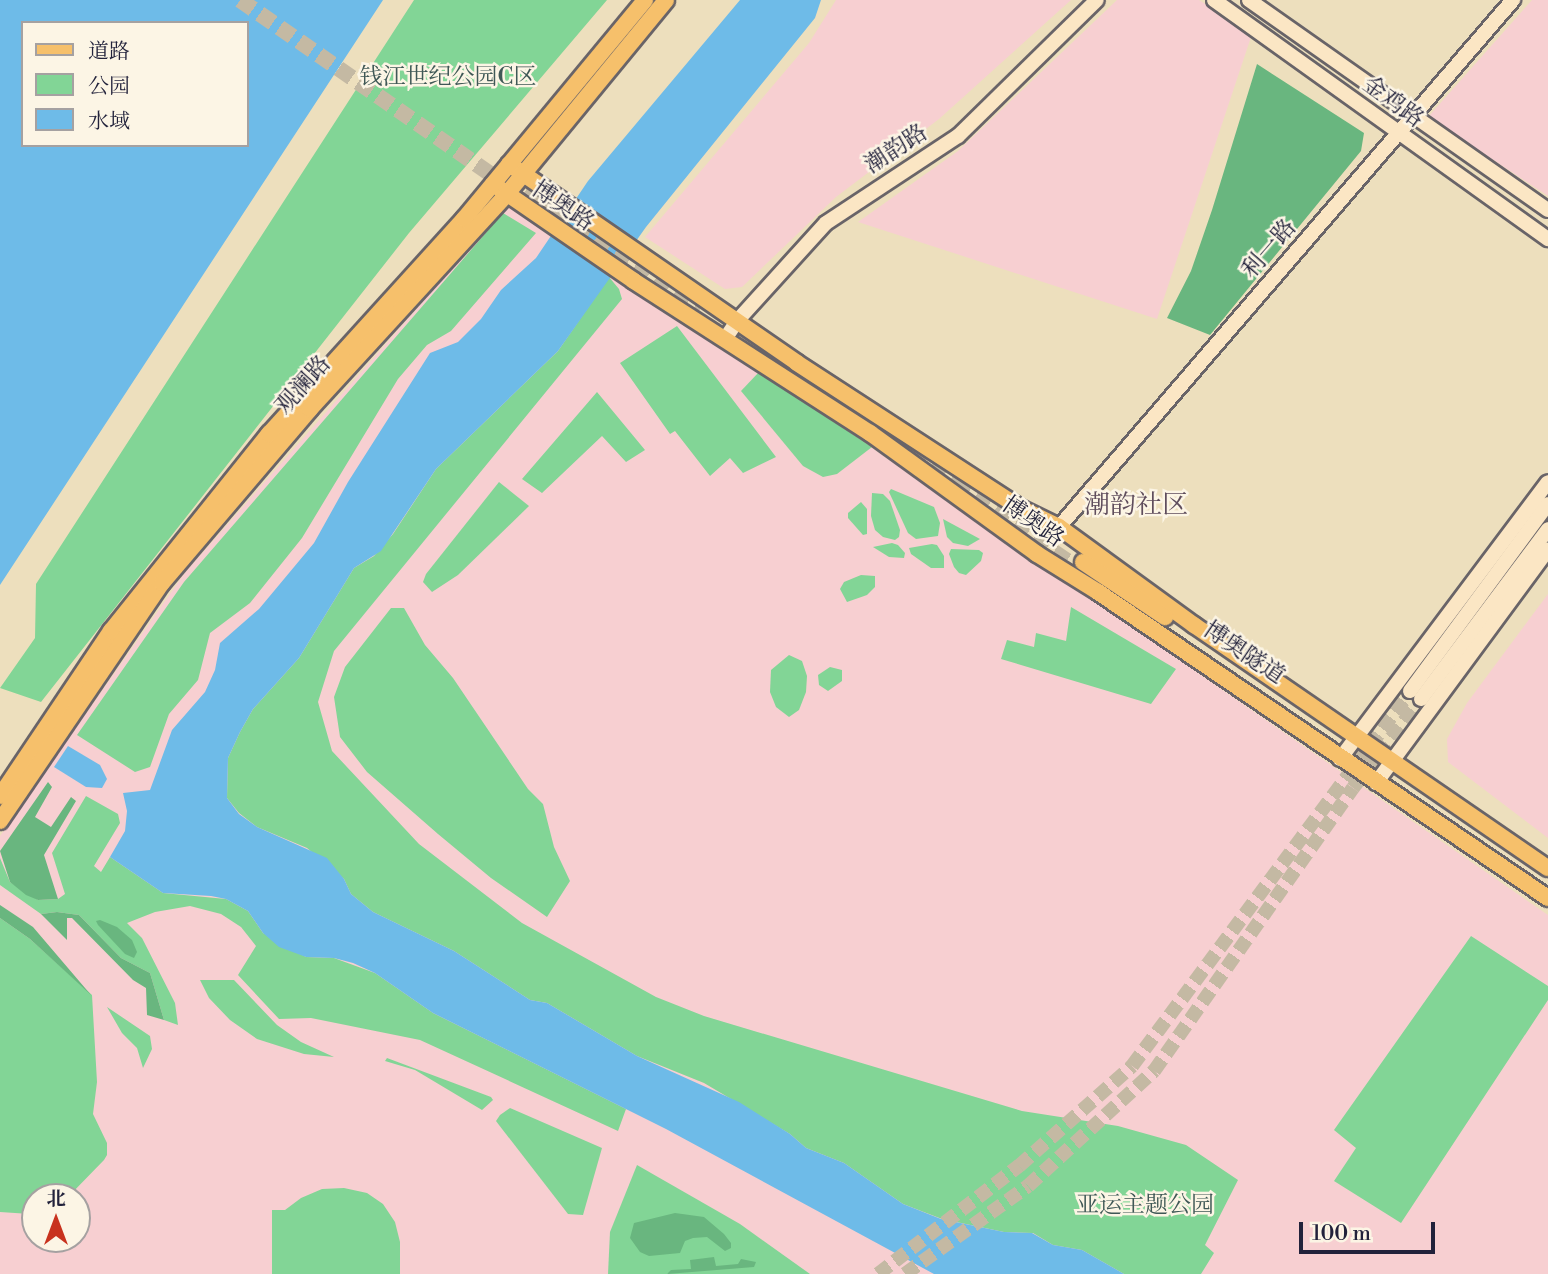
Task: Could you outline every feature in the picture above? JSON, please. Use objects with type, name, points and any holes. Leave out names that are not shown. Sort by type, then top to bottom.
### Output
[{"type":"main road","name":"观澜路","points":[[0,821],[150,591],[269,434],[493,184],[645,0]]},
{"type":"main road","name":"观澜路","points":[[0,796],[111,631],[506,195],[666,0]]},
{"type":"main road","name":"潮韵路","points":[[725,340],[737,321],[826,223],[958,136],[1097,0]]},
{"type":"main road","name":"金鸡路","points":[[1214,0],[1399,135],[1548,239]]},
{"type":"main road","name":"金鸡路","points":[[1248,0],[1548,210]]},
{"type":"main road","name":"利一路","points":[[1059,527],[1513,0]]},
{"type":"main road","name":"博奥路","points":[[509,164],[797,363],[1011,501],[1059,527],[1254,666],[1548,868]]},
{"type":"main road","name":"博奥路","points":[[493,184],[634,281],[870,433],[1037,554],[1343,755],[1376,783],[1548,898]]},
{"type":"main road","points":[[1343,755],[1548,482]]},
{"type":"main road","points":[[1548,505],[1415,695],[1548,529]]},
{"type":"main road","points":[[1376,783],[1548,550]]},
{"type":"main road","name":"博奥隧道","points":[[1254,666],[1184,629],[1081,566],[1343,755]]},
{"type":"shaded area","points":[[836,0],[1071,0],[939,119],[836,197],[742,287],[725,289],[645,237],[809,43]]},
{"type":"shaded area","points":[[1117,0],[1199,0],[1252,34],[1157,319],[858,222],[958,151]]},
{"type":"shaded area","points":[[1532,0],[1548,0],[1548,196],[1428,117]]},
{"type":"shaded area","points":[[507,206],[823,414],[1548,915],[1548,1274],[0,1274],[0,836],[184,574]]},
{"type":"shaded area","points":[[1548,594],[1548,838],[1448,762],[1447,739],[1467,703]]},
{"type":"green space","name":"钱江世纪公园C区","points":[[414,0],[607,0],[409,233],[41,702],[0,688],[35,638],[36,584]]},
{"type":"green space","points":[[1257,64],[1364,133],[1361,151],[1210,335],[1167,318],[1191,271]]},
{"type":"green space","points":[[503,213],[536,233],[451,331],[427,345],[398,379],[302,538],[250,603],[210,633],[198,680],[169,714],[150,767],[135,772],[77,735],[184,582]]},
{"type":"green space","name":"亚运主题公园","points":[[609,277],[619,289],[622,299],[334,651],[318,702],[332,751],[419,844],[522,923],[656,997],[704,1016],[1022,1111],[1118,1126],[1186,1145],[1238,1180],[1205,1245],[1214,1253],[1201,1274],[1124,1274],[1082,1250],[1053,1245],[1033,1233],[1004,1232],[942,1219],[903,1204],[844,1163],[806,1148],[790,1134],[704,1083],[637,1056],[547,1003],[530,1000],[454,951],[373,912],[351,894],[344,879],[307,848],[257,827],[239,813],[227,798],[228,758],[240,732],[253,709],[299,658],[354,568],[374,556],[393,534],[436,469],[558,351]]},
{"type":"green space","points":[[677,326],[776,457],[743,473],[730,458],[710,476],[675,431],[670,434],[620,363]]},
{"type":"green space","points":[[759,372],[872,447],[837,474],[823,477],[803,466],[741,391]]},
{"type":"green space","points":[[597,392],[645,450],[626,462],[602,436],[542,493],[522,479]]},
{"type":"green space","points":[[499,482],[529,506],[458,575],[432,592],[423,582],[426,574]]},
{"type":"green space","points":[[891,489],[934,507],[940,523],[938,536],[916,539],[908,533],[889,492]]},
{"type":"green space","points":[[872,493],[883,494],[890,501],[900,530],[899,537],[895,540],[883,537],[875,530],[871,516]]},
{"type":"green space","points":[[861,502],[867,509],[867,534],[863,535],[848,518],[848,513]]},
{"type":"green space","points":[[943,519],[980,539],[968,546],[953,543],[947,537]]},
{"type":"green space","points":[[892,543],[905,553],[904,558],[889,557],[873,547]]},
{"type":"green space","points":[[937,545],[944,556],[944,568],[931,568],[911,554],[909,548]]},
{"type":"green space","points":[[951,549],[979,550],[983,553],[981,561],[966,575],[959,573],[949,554]]},
{"type":"green space","points":[[861,575],[875,576],[875,587],[867,595],[847,602],[840,589],[844,582]]},
{"type":"green space","points":[[1071,607],[1176,669],[1151,704],[1001,659],[1007,640],[1034,647],[1036,633],[1066,641]]},
{"type":"green space","points":[[391,608],[404,608],[425,645],[453,678],[528,789],[543,804],[554,847],[570,881],[547,917],[491,878],[438,834],[367,772],[340,737],[334,697],[345,667]]},
{"type":"green space","points":[[789,655],[802,661],[807,676],[806,692],[799,710],[789,717],[776,707],[770,692],[771,670]]},
{"type":"green space","points":[[830,667],[842,670],[842,681],[828,691],[819,685],[818,675]]},
{"type":"green space","points":[[48,782],[52,787],[35,817],[51,827],[71,797],[76,801],[44,855],[58,899],[38,900],[26,895],[10,882],[0,851]]},
{"type":"green space","points":[[86,796],[118,814],[120,823],[94,866],[101,872],[110,857],[163,893],[226,899],[248,911],[263,933],[306,957],[334,958],[375,973],[433,1013],[626,1109],[618,1131],[420,1040],[311,1018],[279,1019],[238,975],[256,946],[241,927],[221,914],[190,906],[155,912],[127,923],[142,938],[175,1003],[178,1025],[164,1020],[150,973],[121,958],[79,915],[57,912],[41,914],[0,885],[0,858],[10,882],[38,900],[58,899],[65,894],[52,853]]},
{"type":"green space","points":[[0,905],[33,927],[91,995],[30,939],[0,918]]},
{"type":"green space","points":[[57,912],[79,915],[121,958],[150,973],[164,1020],[147,1015],[146,988],[133,980],[72,918],[67,918],[67,940],[41,914]]},
{"type":"green space","points":[[0,918],[30,939],[92,995],[97,1082],[93,1114],[107,1143],[107,1155],[82,1183],[21,1183],[21,1213],[0,1212]]},
{"type":"green space","points":[[96,921],[117,927],[132,940],[137,952],[134,958],[125,954],[98,925]]},
{"type":"green space","points":[[1471,936],[1548,986],[1548,1000],[1401,1223],[1334,1181],[1356,1148],[1334,1130]]},
{"type":"green space","points":[[200,980],[234,980],[277,1025],[301,1042],[334,1057],[304,1054],[257,1039],[230,1020],[209,998]]},
{"type":"green space","points":[[107,1007],[150,1036],[152,1049],[143,1068],[137,1048],[122,1033]]},
{"type":"green space","points":[[387,1058],[493,1100],[482,1110],[415,1070],[385,1061]]},
{"type":"green space","points":[[510,1108],[602,1148],[583,1215],[568,1214],[496,1121]]},
{"type":"green space","points":[[637,1165],[740,1224],[810,1274],[608,1274],[610,1232]]},
{"type":"green space","points":[[344,1188],[367,1193],[383,1204],[395,1222],[400,1242],[400,1274],[272,1274],[272,1210],[285,1210],[301,1198],[322,1189]]},
{"type":"green space","points":[[675,1213],[704,1217],[724,1234],[731,1243],[731,1248],[725,1251],[707,1237],[685,1241],[680,1253],[649,1256],[640,1252],[630,1238],[634,1223]]},
{"type":"green space","points":[[714,1257],[716,1266],[738,1264],[741,1259],[756,1262],[754,1267],[667,1274],[671,1270],[691,1269],[690,1260]]},
{"type":"water","points":[[0,0],[383,0],[0,585]]},
{"type":"water","points":[[740,0],[821,0],[815,18],[646,227],[558,351],[436,469],[381,551],[354,568],[299,658],[253,709],[240,732],[228,758],[227,798],[239,814],[257,827],[327,858],[344,879],[351,894],[373,912],[454,951],[530,1000],[547,1003],[637,1056],[739,1102],[790,1134],[806,1148],[844,1163],[903,1204],[941,1219],[1004,1232],[1032,1233],[1053,1245],[1082,1250],[1124,1274],[934,1274],[666,1129],[433,1013],[375,973],[353,963],[334,958],[306,957],[279,947],[263,933],[248,911],[226,899],[163,893],[110,857],[125,831],[127,811],[123,793],[150,790],[172,730],[205,692],[215,670],[220,643],[259,609],[314,543],[348,482],[430,353],[458,342],[481,319],[501,290],[536,258],[588,181]]},
{"type":"water","points":[[68,746],[100,765],[107,779],[102,788],[86,787],[54,767]]},
{"type":"tunnel","points":[[240,0],[508,186]]},
{"type":"tunnel","points":[[508,174],[570,216]]},
{"type":"tunnel","points":[[553,216],[697,313]]},
{"type":"tunnel","points":[[914,448],[971,486]]},
{"type":"tunnel","points":[[954,485],[1079,569]]},
{"type":"tunnel","points":[[878,1274],[1019,1166],[1132,1066],[1410,691]]},
{"type":"tunnel","points":[[905,1274],[1028,1186],[1154,1071],[1353,788],[1421,699]]},
{"type":"district","name":"潮韵社区","points":[[1136,506]]}]
